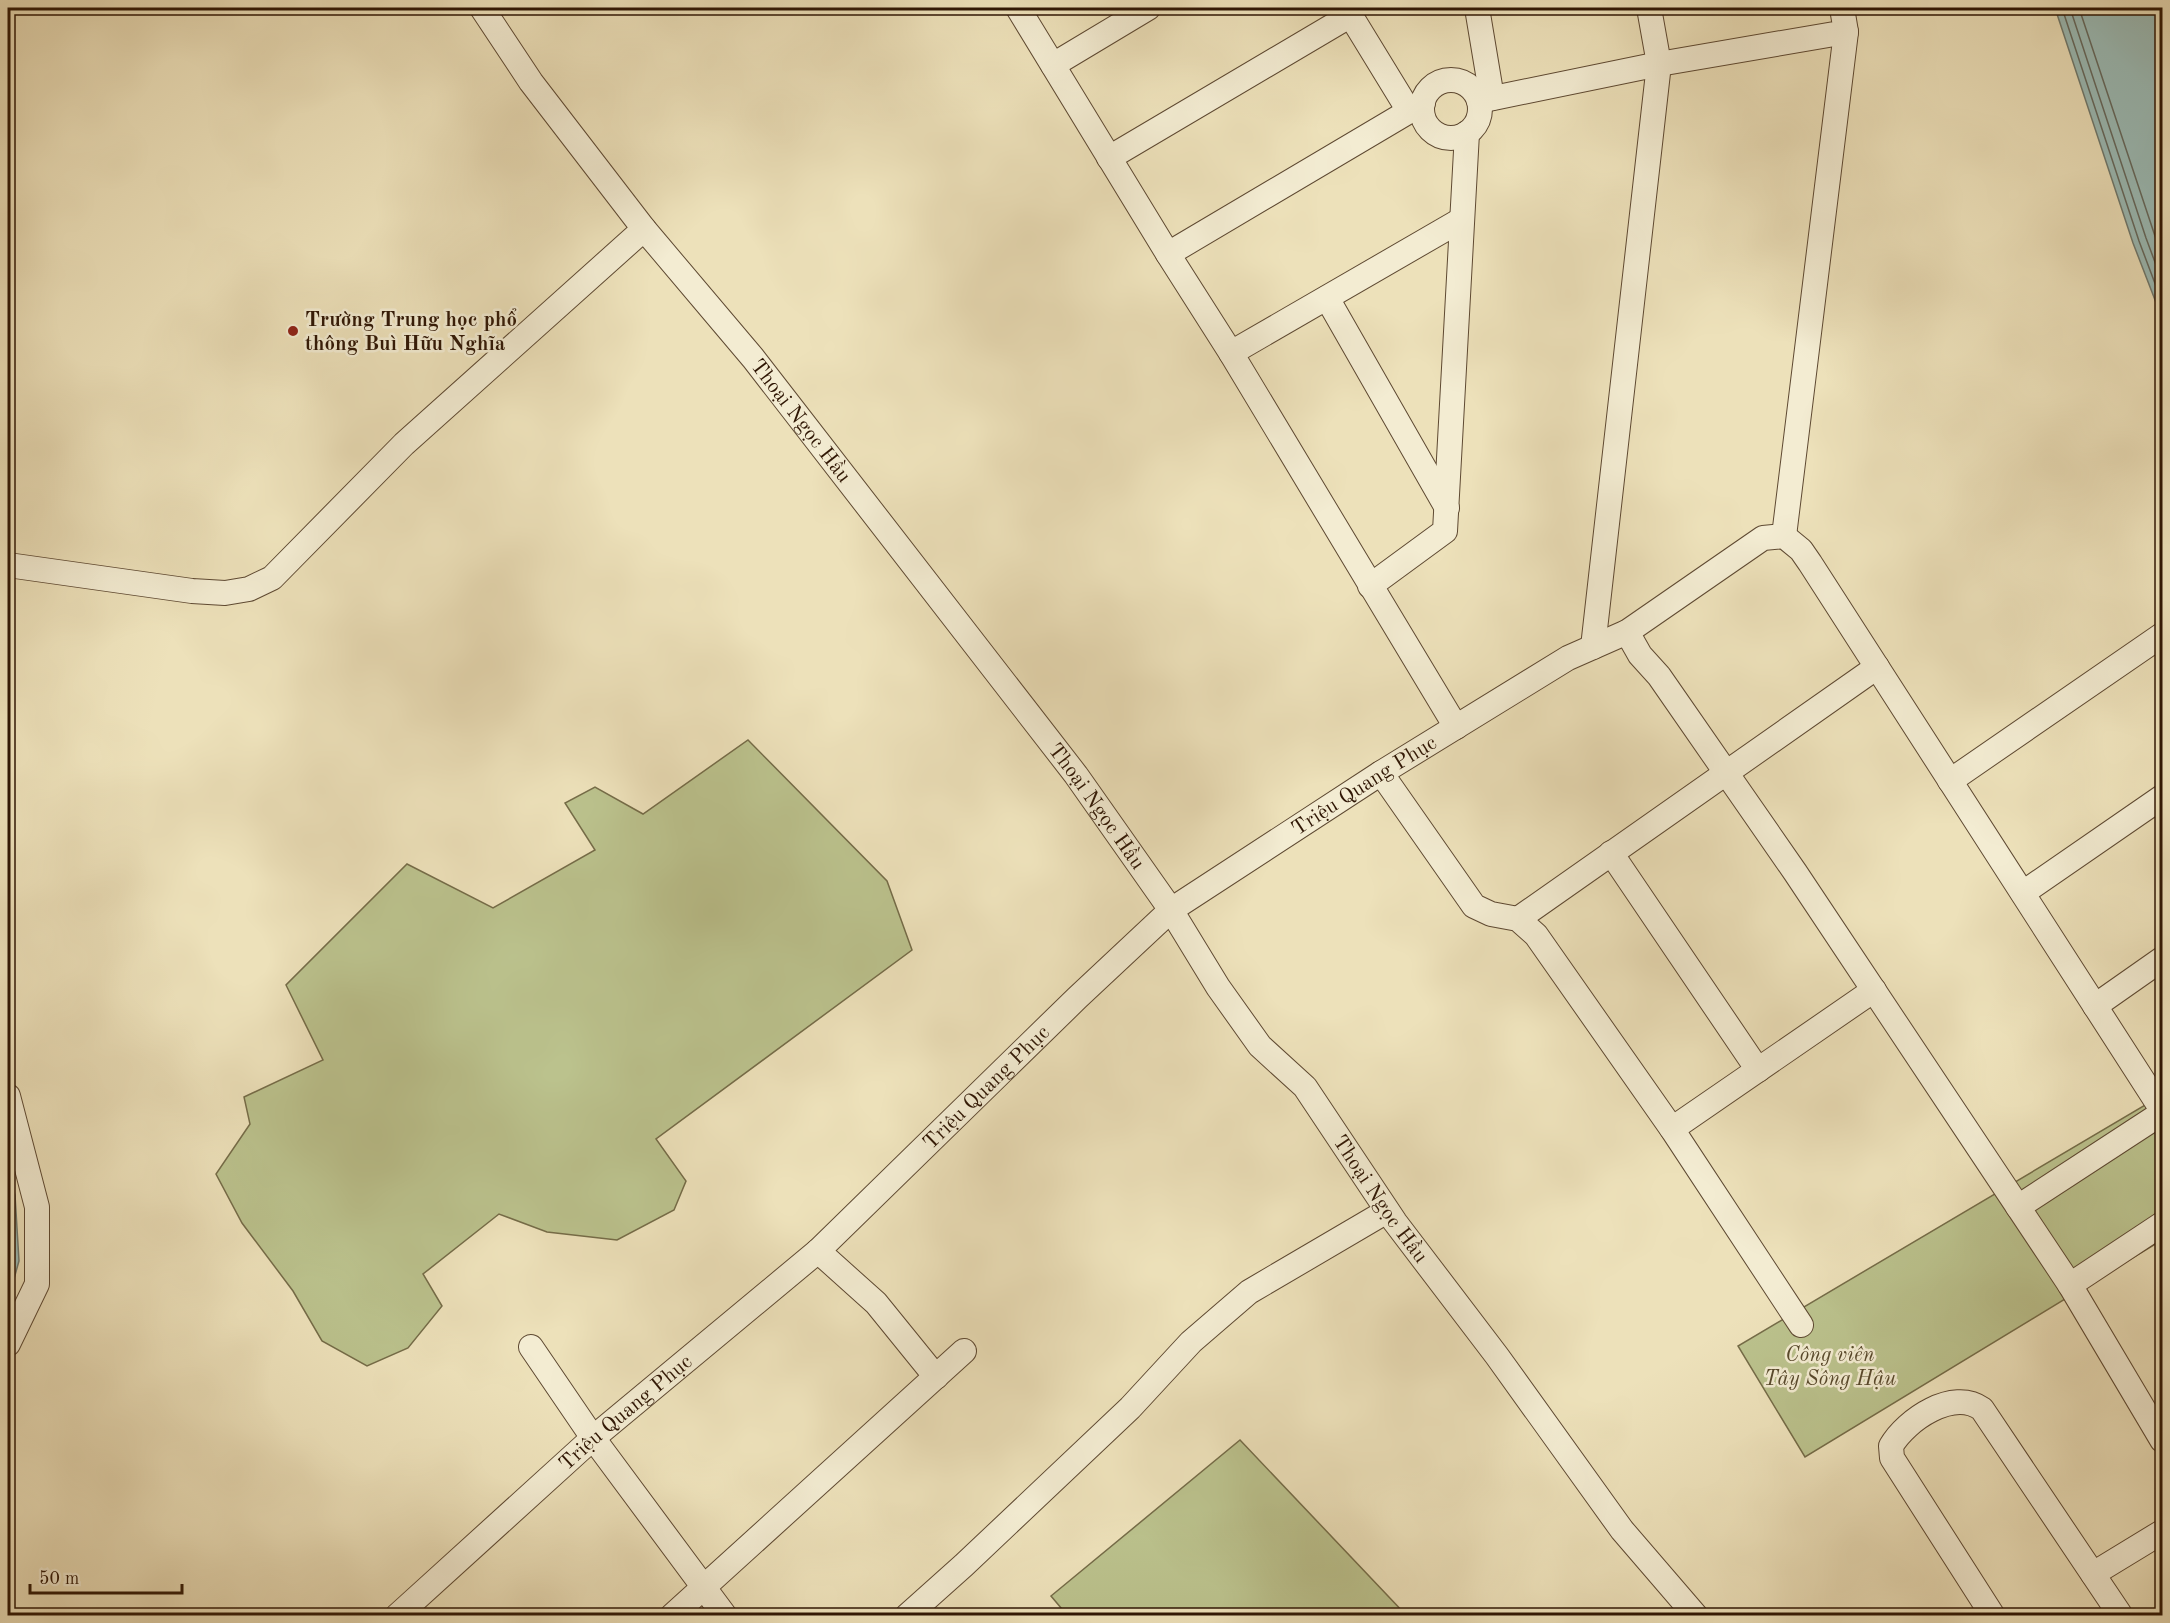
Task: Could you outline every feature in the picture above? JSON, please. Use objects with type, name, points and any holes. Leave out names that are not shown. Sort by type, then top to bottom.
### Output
[{"type":"street","name":"Thoại Ngọc Hầu","points":[[482,8],[531,82],[644,229],[753,358],[1076,775],[1171,910],[1218,987],[1260,1046],[1305,1087],[1387,1211],[1497,1356],[1622,1530],[1696,1616]]},
{"type":"street","points":[[1018,8],[1168,254],[1231,352],[1456,727]]},
{"type":"street","points":[[1053,65],[1148,8]]},
{"type":"street","points":[[1109,158],[1348,11],[1422,113],[1431,130],[1448,138],[1458,137],[1474,127],[1486,99],[1477,8]]},
{"type":"street","points":[[1593,647],[1659,64],[1649,8]]},
{"type":"street","points":[[1842,8],[1846,32],[1784,536],[1801,550],[1810,563],[2163,1112],[2018,1207]]},
{"type":"street","points":[[1168,254],[1416,107],[1433,87],[1442,82],[1451,80],[1468,86],[1486,99],[1659,64],[1846,32]]},
{"type":"street","points":[[1370,586],[1445,531],[1467,133]]},
{"type":"street","points":[[1231,352],[1461,220]]},
{"type":"street","points":[[8,565],[192,591],[225,593],[249,589],[272,578],[404,444],[644,229]]},
{"type":"street","points":[[1327,298],[1447,508]]},
{"type":"street","name":"Triệu Quang Phục","points":[[397,1616],[593,1438],[818,1251],[1069,1006],[1171,910],[1381,773],[1568,658],[1627,632],[1763,538],[1784,536]]},
{"type":"street","points":[[1627,632],[1640,655],[1659,676],[1874,990],[2070,1285],[2163,1440]]},
{"type":"street","points":[[1950,781],[2162,635]]},
{"type":"street","points":[[1518,919],[1877,667]]},
{"type":"street","points":[[1381,773],[1474,906],[1491,914],[1518,919],[1536,935],[1672,1129],[1801,1325]]},
{"type":"street","points":[[2023,894],[2163,797]]},
{"type":"street","points":[[1611,853],[1758,1070]]},
{"type":"street","points":[[2095,1006],[2163,959]]},
{"type":"street","points":[[1672,1129],[1874,990]]},
{"type":"street","points":[[8,1096],[37,1207],[37,1284],[8,1344]]},
{"type":"street","points":[[907,1616],[1130,1408],[1191,1342],[1249,1292],[1387,1211]]},
{"type":"street","points":[[2070,1285],[2163,1224]]},
{"type":"street","points":[[818,1251],[876,1303],[936,1377]]},
{"type":"street","points":[[531,1347],[593,1438],[725,1616]]},
{"type":"street","points":[[672,1616],[964,1352]]},
{"type":"street","points":[[1993,1616],[1892,1458],[1890,1446],[1906,1426],[1947,1402],[1973,1402],[1982,1409],[2121,1616]]},
{"type":"street","points":[[2093,1574],[2163,1532]]},
{"type":"green space","points":[[748,740],[887,881],[912,950],[656,1139],[686,1181],[674,1210],[617,1240],[547,1232],[499,1214],[423,1274],[442,1306],[408,1348],[367,1366],[322,1341],[293,1291],[242,1223],[216,1174],[250,1124],[244,1097],[323,1060],[286,985],[407,864],[493,908],[595,850],[565,803],[595,787],[643,814]]},
{"type":"green space","name":"Công viên Tây Sông Hậu","points":[[2162,1095],[2162,1240],[1805,1457],[1738,1346]]},
{"type":"green space","points":[[1240,1440],[1406,1615],[1067,1615],[1051,1596]]},
{"type":"water","points":[[2055,8],[2162,8],[2162,318],[2133,243]]},
{"type":"water","points":[[8,1166],[15,1195],[19,1261],[8,1300]]},
{"type":"place","name":"Trường Trung học phổ thông Buì Hữu Nghĩa","points":[[293,331]]}]
